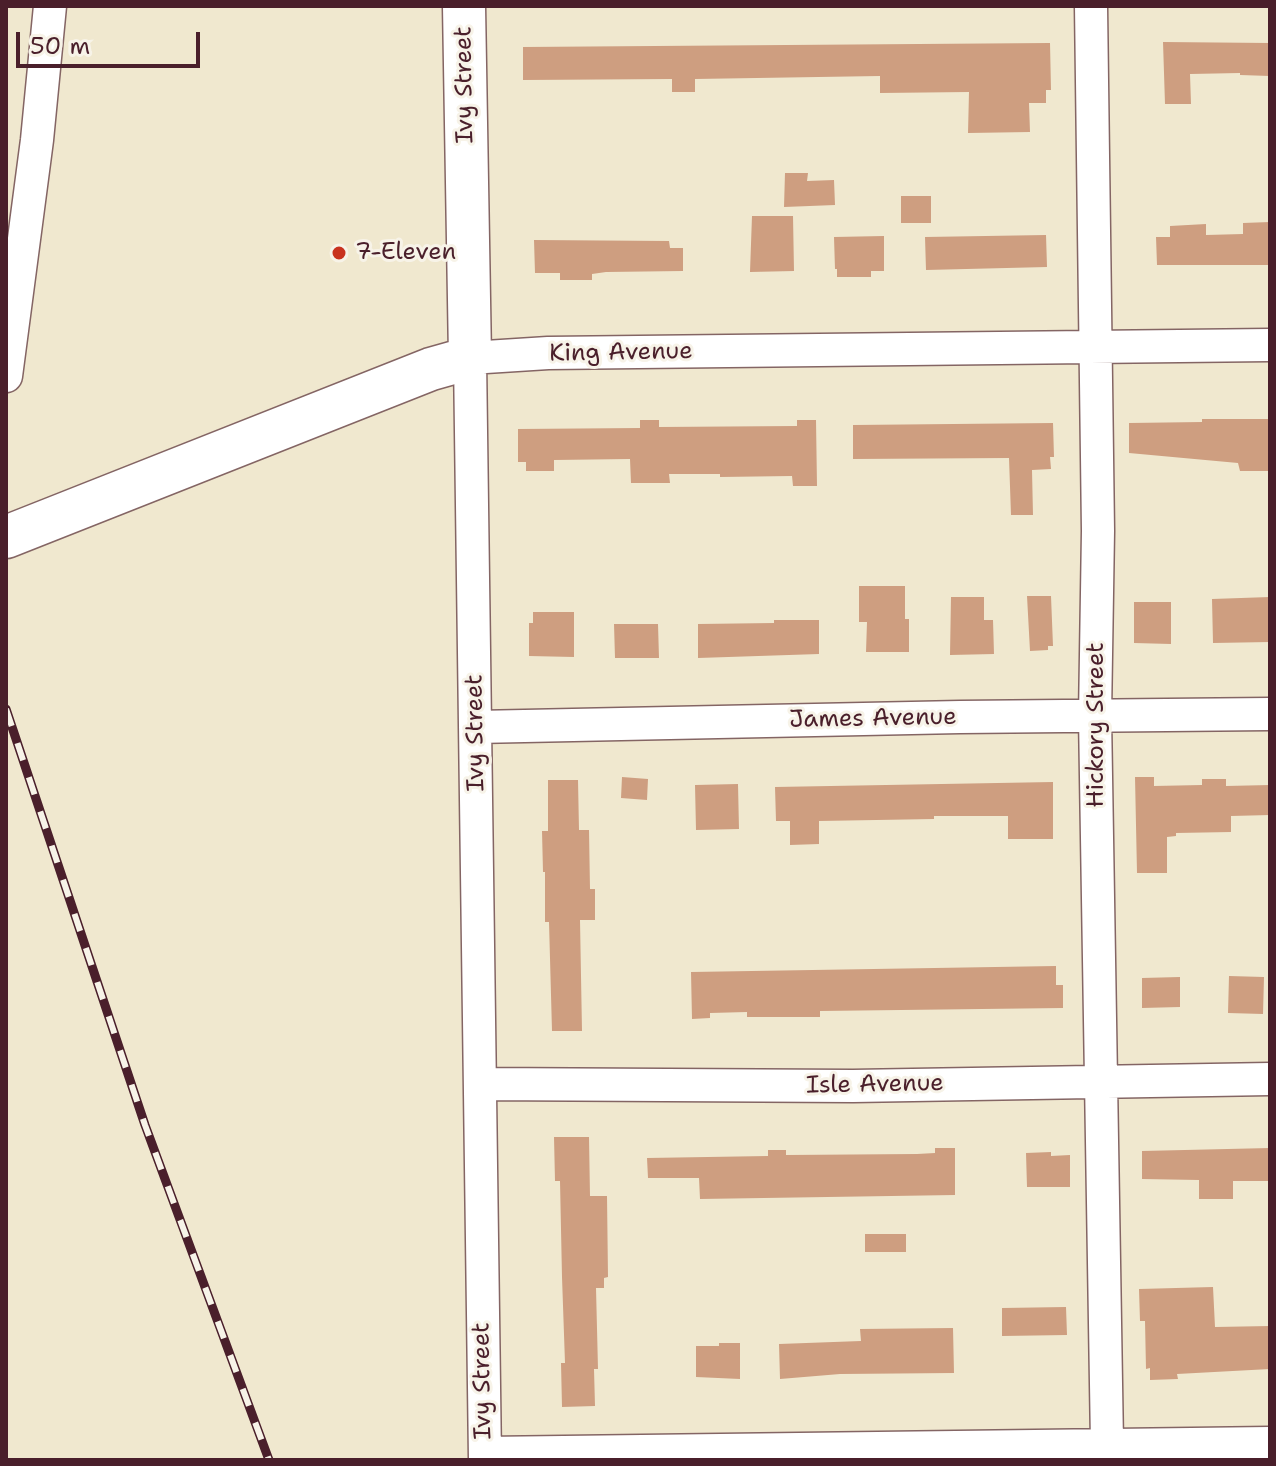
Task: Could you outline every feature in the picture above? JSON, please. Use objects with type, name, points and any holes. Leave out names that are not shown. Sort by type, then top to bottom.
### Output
[{"type":"main road","name":"Ivy Street","points":[[464,6],[470,358]]},
{"type":"main road","name":"King Avenue","points":[[6,537],[431,369],[470,358]]},
{"type":"street","points":[[6,376],[37,140],[50,6]]},
{"type":"street","name":"Hickory Street","points":[[1091,6],[1098,531],[1095,716],[1107,1444]]},
{"type":"street","name":"King Avenue","points":[[470,358],[548,353],[1270,345]]},
{"type":"street","name":"Ivy Street","points":[[470,358],[485,1457]]},
{"type":"street","name":"James Avenue","points":[[476,727],[1270,714]]},
{"type":"street","name":"Isle Avenue","points":[[480,1084],[853,1086],[1270,1079]]},
{"type":"street","points":[[485,1457],[1270,1443]]},
{"type":"building","points":[[1163,42],[1270,43],[1270,76],[1190,74],[1191,104],[1165,104]]},
{"type":"building","points":[[1050,43],[1051,90],[1046,90],[1046,103],[1029,103],[1030,132],[968,133],[969,92],[880,93],[880,76],[695,79],[695,92],[672,92],[672,79],[523,80],[523,47]]},
{"type":"building","points":[[785,173],[808,173],[807,181],[834,180],[835,205],[784,207]]},
{"type":"building","points":[[901,196],[931,196],[931,223],[901,223]]},
{"type":"building","points":[[752,216],[793,216],[794,271],[750,272]]},
{"type":"building","points":[[1270,222],[1270,265],[1157,265],[1156,237],[1170,237],[1170,226],[1206,224],[1206,235],[1243,234],[1243,223]]},
{"type":"building","points":[[1046,235],[1047,267],[926,270],[925,237]]},
{"type":"building","points":[[884,236],[884,271],[871,271],[871,277],[837,277],[834,237]]},
{"type":"building","points":[[534,240],[669,241],[670,248],[683,248],[683,271],[606,272],[592,274],[592,280],[560,280],[560,273],[535,273]]},
{"type":"building","points":[[1202,419],[1270,419],[1270,471],[1240,471],[1238,463],[1129,453],[1129,423],[1202,422]]},
{"type":"building","points":[[640,420],[659,420],[659,427],[797,426],[797,420],[816,420],[817,486],[793,486],[792,476],[720,477],[720,474],[669,474],[670,483],[631,483],[630,459],[554,460],[554,471],[526,471],[526,462],[518,462],[518,429],[640,428]]},
{"type":"building","points":[[1053,423],[1054,457],[1050,457],[1051,469],[1032,470],[1033,515],[1011,515],[1009,458],[853,459],[853,425]]},
{"type":"building","points":[[859,586],[905,586],[909,652],[866,652],[867,622],[859,622]]},
{"type":"building","points":[[1027,596],[1051,596],[1053,646],[1048,646],[1048,650],[1030,651]]},
{"type":"building","points":[[951,597],[984,597],[984,620],[993,620],[994,654],[950,655]]},
{"type":"building","points":[[1270,597],[1270,642],[1213,643],[1212,599]]},
{"type":"building","points":[[1134,602],[1171,602],[1171,644],[1134,643]]},
{"type":"building","points":[[533,612],[574,612],[574,657],[529,656],[529,623],[533,623]]},
{"type":"building","points":[[774,620],[819,620],[819,654],[698,658],[698,624],[774,623]]},
{"type":"building","points":[[614,624],[658,624],[659,658],[615,658]]},
{"type":"building","points":[[622,777],[648,779],[647,800],[621,798]]},
{"type":"building","points":[[1135,777],[1154,777],[1154,786],[1202,785],[1202,779],[1226,779],[1226,786],[1270,785],[1270,815],[1231,816],[1231,832],[1176,833],[1176,836],[1167,837],[1167,873],[1137,873]]},
{"type":"building","points":[[548,780],[578,780],[579,830],[589,830],[590,889],[595,889],[595,920],[580,920],[582,1031],[552,1031],[549,922],[545,922],[542,831],[548,831]]},
{"type":"building","points":[[1053,782],[1053,839],[1008,839],[1008,816],[934,816],[934,819],[819,821],[819,844],[790,845],[790,821],[776,821],[775,787]]},
{"type":"building","points":[[738,784],[739,829],[696,830],[695,785]]},
{"type":"building","points":[[1056,966],[1056,985],[1063,985],[1063,1008],[820,1011],[820,1017],[747,1017],[747,1012],[710,1013],[710,1018],[692,1019],[691,972]]},
{"type":"building","points":[[1229,976],[1264,977],[1263,1014],[1228,1013]]},
{"type":"building","points":[[1180,977],[1180,1007],[1142,1008],[1142,978]]},
{"type":"building","points":[[554,1137],[589,1137],[590,1196],[607,1196],[608,1277],[604,1278],[604,1288],[596,1288],[598,1369],[594,1369],[595,1406],[562,1407],[561,1363],[565,1363],[560,1181],[555,1181]]},
{"type":"building","points":[[935,1148],[955,1148],[955,1195],[700,1199],[699,1178],[648,1178],[647,1158],[768,1156],[768,1150],[786,1150],[786,1155],[917,1154],[935,1153]]},
{"type":"building","points":[[1270,1148],[1270,1181],[1233,1181],[1233,1199],[1199,1199],[1199,1180],[1142,1179],[1142,1151]]},
{"type":"building","points":[[1051,1152],[1051,1156],[1070,1155],[1070,1187],[1027,1187],[1026,1153]]},
{"type":"building","points":[[865,1234],[906,1234],[906,1252],[865,1252]]},
{"type":"building","points":[[1213,1287],[1215,1327],[1270,1326],[1270,1369],[1177,1374],[1178,1379],[1150,1380],[1150,1368],[1146,1369],[1145,1321],[1140,1321],[1139,1289]]},
{"type":"building","points":[[1066,1307],[1067,1335],[1002,1336],[1002,1308]]},
{"type":"building","points":[[953,1328],[954,1373],[840,1374],[780,1379],[779,1344],[861,1341],[860,1329]]},
{"type":"building","points":[[719,1343],[740,1343],[740,1379],[696,1377],[696,1346],[719,1346]]},
{"type":"railway","points":[[6,709],[145,1125],[269,1460]]},
{"type":"place","name":"7-Eleven","points":[[339,253]]}]
